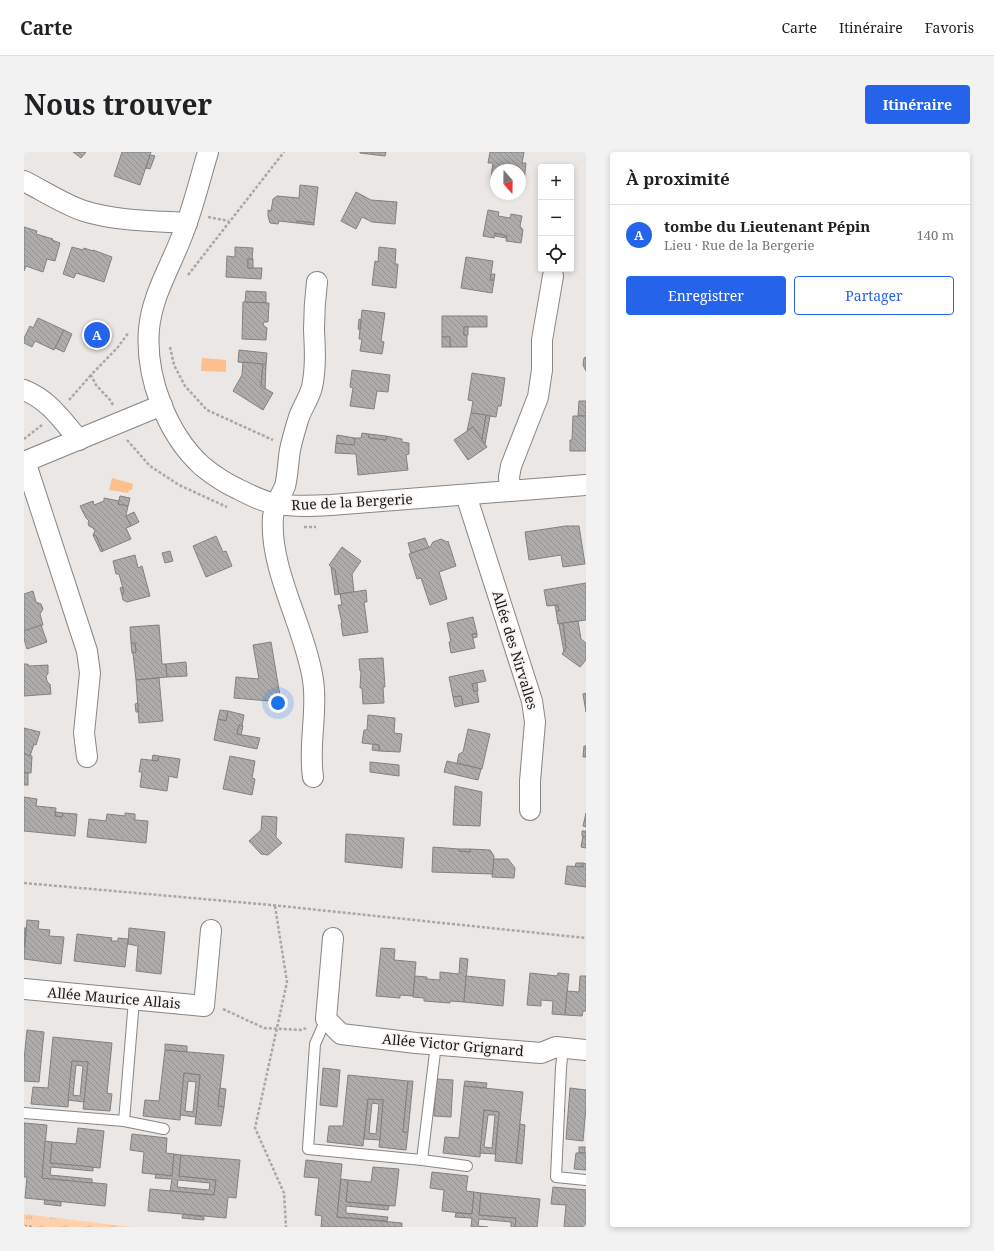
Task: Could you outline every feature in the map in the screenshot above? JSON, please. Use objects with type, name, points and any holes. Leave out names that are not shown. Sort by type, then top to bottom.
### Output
[{"type":"street","name":"Rue de la Bergerie","points":[[208,152],[187,223],[161,284],[153,307],[149,330],[150,365],[154,383],[162,405],[172,427],[202,466],[239,490],[276,504],[297,507],[586,485]]},
{"type":"street","points":[[24,181],[74,207],[94,214],[110,217],[187,223]]},
{"type":"street","points":[[510,491],[509,477],[511,466],[538,397],[542,370],[542,340],[553,276]]},
{"type":"street","points":[[313,777],[311,750],[314,694],[313,680],[304,645],[276,555],[273,515],[285,484],[298,418],[311,388],[314,374],[314,311],[317,282]]},
{"type":"street","points":[[24,390],[41,398],[49,404],[79,440]]},
{"type":"street","points":[[87,757],[84,733],[90,673],[87,651],[24,462],[162,405]]},
{"type":"street","name":"Allée des Nirvalles","points":[[466,495],[532,701],[535,722],[530,781],[530,810]]},
{"type":"street","points":[[204,1006],[211,930]]},
{"type":"street","points":[[326,1019],[333,938]]},
{"type":"street","name":"Allée Maurice Allais","points":[[24,990],[204,1006]]},
{"type":"street","name":"Allée Victor Grignard","points":[[326,1019],[341,1034],[541,1053],[556,1047],[586,1050]]},
{"type":"lane","points":[[124,1121],[134,1000]]},
{"type":"lane","points":[[326,1019],[315,1044],[308,1149],[467,1166]]},
{"type":"lane","points":[[422,1160],[436,1044]]},
{"type":"lane","points":[[563,1047],[556,1178],[586,1180]]},
{"type":"lane","points":[[24,1113],[124,1121],[164,1129]]},
{"type":"path","points":[[185,279],[284,152]]},
{"type":"path","points":[[130,330],[118,347],[91,375],[96,385],[110,400],[121,422],[127,440],[150,466],[179,485],[223,506],[231,508]]},
{"type":"path","points":[[169,345],[174,365],[185,386],[207,410],[291,448]]},
{"type":"path","points":[[302,526],[309,528],[324,526]]},
{"type":"path","points":[[24,882],[586,938]]},
{"type":"path","points":[[275,906],[287,982],[255,1128],[284,1193],[286,1227]]},
{"type":"path","points":[[204,1006],[226,1010],[264,1028],[302,1030],[326,1019]]},
{"type":"path","points":[[24,1226],[33,1227]]},
{"type":"green space","points":[[24,1214],[130,1227],[24,1227]]},
{"type":"shaded area","points":[[202,358],[226,360],[226,372],[201,371]]},
{"type":"shaded area","points":[[112,478],[133,484],[132,490],[129,490],[128,493],[109,490]]},
{"type":"building","points":[[73,152],[86,152],[81,158]]},
{"type":"building","points":[[122,152],[151,152],[140,185],[114,176]]},
{"type":"building","points":[[360,152],[386,152],[385,156]]},
{"type":"building","points":[[490,152],[524,152],[522,163],[526,163],[493,164],[488,163]]},
{"type":"building","points":[[150,155],[155,156],[150,169],[146,168]]},
{"type":"building","points":[[300,185],[318,187],[314,223],[279,221],[278,224],[270,223],[268,210],[271,211],[273,199],[277,196],[299,198]]},
{"type":"building","points":[[356,192],[371,200],[397,202],[395,224],[372,222],[362,217],[356,229],[341,221]]},
{"type":"building","points":[[488,210],[499,212],[498,216],[510,218],[511,214],[522,216],[520,226],[523,230],[521,243],[506,241],[507,236],[495,233],[494,238],[483,236]]},
{"type":"building","points":[[297,221],[314,223],[314,225],[297,223]]},
{"type":"building","points":[[24,227],[37,231],[36,234],[53,239],[52,240],[60,243],[55,261],[47,259],[43,272],[26,266],[24,271]]},
{"type":"building","points":[[495,233],[507,236],[506,238],[495,236]]},
{"type":"building","points":[[72,247],[83,250],[84,248],[93,250],[112,257],[104,282],[76,273],[74,278],[63,274]]},
{"type":"building","points":[[235,247],[253,248],[252,260],[248,259],[248,268],[262,268],[261,279],[226,277],[227,256],[235,257]]},
{"type":"building","points":[[379,247],[396,249],[395,264],[398,264],[396,288],[372,285],[375,261],[378,262]]},
{"type":"building","points":[[466,257],[493,261],[490,280],[494,280],[492,293],[461,288]]},
{"type":"building","points":[[248,259],[253,259],[253,268],[248,268]]},
{"type":"building","points":[[491,274],[495,274],[494,280],[490,280]]},
{"type":"building","points":[[246,291],[266,292],[266,303],[245,302]]},
{"type":"building","points":[[243,302],[269,303],[268,322],[264,322],[263,325],[267,328],[266,340],[242,339]]},
{"type":"building","points":[[362,310],[385,313],[381,341],[384,342],[382,354],[360,351],[362,339],[359,339]]},
{"type":"building","points":[[442,316],[487,316],[487,327],[464,327],[464,335],[467,336],[467,347],[450,347],[450,337],[442,337]]},
{"type":"building","points":[[38,318],[64,330],[54,350],[35,341],[32,347],[24,343],[24,338],[30,326],[33,328]]},
{"type":"building","points":[[359,319],[361,320],[360,330],[358,329]]},
{"type":"building","points":[[464,327],[468,327],[468,335],[464,335]]},
{"type":"building","points":[[64,330],[72,334],[64,352],[55,348]]},
{"type":"building","points":[[442,337],[450,337],[450,347],[442,347]]},
{"type":"building","points":[[239,350],[267,353],[266,365],[238,362]]},
{"type":"building","points":[[586,357],[586,371],[583,365],[584,358]]},
{"type":"building","points":[[243,362],[263,364],[261,386],[273,393],[263,410],[233,391],[242,375]]},
{"type":"building","points":[[263,364],[266,365],[265,389],[261,386]]},
{"type":"building","points":[[352,370],[390,375],[388,392],[377,391],[374,409],[350,406],[353,388],[350,387]]},
{"type":"building","points":[[472,373],[505,378],[501,406],[498,406],[496,417],[471,413],[473,401],[468,400]]},
{"type":"building","points":[[579,401],[586,401],[586,416],[578,416]]},
{"type":"building","points":[[471,413],[486,415],[482,440],[473,427],[467,431]]},
{"type":"building","points":[[486,415],[490,416],[485,444],[482,440]]},
{"type":"building","points":[[573,416],[586,416],[586,451],[570,451]]},
{"type":"building","points":[[473,427],[487,447],[468,460],[454,440]]},
{"type":"building","points":[[362,433],[369,434],[369,438],[386,440],[386,436],[402,439],[402,442],[409,443],[409,454],[406,455],[408,470],[358,475],[356,454],[335,453],[336,443],[354,445],[355,438],[361,438]]},
{"type":"building","points":[[369,434],[386,436],[386,440],[369,438]]},
{"type":"building","points":[[337,435],[355,438],[354,445],[336,443]]},
{"type":"building","points":[[120,496],[130,498],[128,506],[118,504]]},
{"type":"building","points":[[104,498],[119,501],[118,504],[128,506],[126,515],[131,526],[126,528],[131,539],[103,551],[96,536],[93,535],[95,531],[89,526],[89,521],[80,506],[93,501],[94,505],[104,501]]},
{"type":"building","points":[[134,512],[139,522],[131,526],[126,516]]},
{"type":"building","points":[[566,526],[579,526],[585,564],[563,567],[561,555],[529,560],[525,532]]},
{"type":"building","points":[[93,535],[96,536],[103,551],[101,552]]},
{"type":"building","points":[[216,536],[223,552],[226,551],[232,566],[206,577],[193,546]]},
{"type":"building","points":[[425,538],[429,548],[411,553],[408,543]]},
{"type":"building","points":[[441,539],[447,542],[448,541],[456,566],[439,572],[447,599],[430,605],[421,578],[417,579],[409,554],[430,547],[433,542]]},
{"type":"building","points":[[342,547],[361,561],[352,574],[354,592],[339,594],[335,570],[329,565]]},
{"type":"building","points":[[170,551],[173,561],[165,563],[162,553]]},
{"type":"building","points":[[135,555],[138,568],[142,566],[150,596],[127,602],[123,600],[122,595],[124,592],[119,574],[116,574],[113,561]]},
{"type":"building","points":[[331,567],[335,570],[339,594],[335,595]]},
{"type":"building","points":[[586,583],[586,620],[558,624],[556,611],[559,611],[558,605],[547,606],[544,590]]},
{"type":"building","points":[[122,587],[124,592],[122,595],[120,588]]},
{"type":"building","points":[[366,590],[367,602],[364,602],[368,632],[343,636],[338,605],[342,605],[340,594]]},
{"type":"building","points":[[33,591],[36,602],[41,604],[43,609],[40,614],[43,625],[24,631],[24,594]]},
{"type":"building","points":[[555,605],[558,605],[559,611],[556,611]]},
{"type":"building","points":[[473,617],[477,634],[472,634],[475,648],[451,653],[449,642],[451,642],[447,623]]},
{"type":"building","points":[[578,621],[581,639],[586,643],[586,660],[580,667],[562,654],[566,648],[563,623]]},
{"type":"building","points":[[563,623],[566,648],[564,652],[559,624]]},
{"type":"building","points":[[41,625],[47,642],[27,649],[24,639],[24,631]]},
{"type":"building","points":[[159,625],[162,664],[166,664],[167,677],[136,680],[132,653],[136,652],[135,643],[131,643],[130,627]]},
{"type":"building","points":[[472,634],[477,634],[477,637],[473,638]]},
{"type":"building","points":[[271,642],[281,702],[234,698],[236,677],[259,679],[253,645]]},
{"type":"building","points":[[131,643],[135,643],[136,652],[132,653]]},
{"type":"building","points":[[383,658],[385,687],[383,687],[384,703],[363,704],[362,688],[360,688],[361,671],[359,659]]},
{"type":"building","points":[[186,662],[187,676],[167,677],[166,664]]},
{"type":"building","points":[[24,664],[30,666],[48,665],[48,674],[46,676],[47,681],[50,684],[51,694],[24,696]]},
{"type":"building","points":[[483,670],[486,681],[472,684],[474,691],[477,691],[479,702],[463,705],[461,696],[453,697],[449,677]]},
{"type":"building","points":[[159,678],[163,721],[139,723],[136,680]]},
{"type":"building","points":[[477,683],[478,691],[474,691],[472,684]]},
{"type":"building","points":[[586,693],[586,712],[583,694]]},
{"type":"building","points":[[461,696],[463,705],[455,707],[453,697]]},
{"type":"building","points":[[138,703],[138,712],[136,712],[135,704]]},
{"type":"building","points":[[220,710],[228,711],[226,721],[218,719]]},
{"type":"building","points":[[228,711],[244,715],[242,726],[239,725],[237,734],[260,738],[257,749],[214,740],[218,719],[226,721]]},
{"type":"building","points":[[368,715],[395,718],[394,733],[402,734],[400,752],[379,751],[379,745],[362,743],[364,730],[367,730]]},
{"type":"building","points":[[239,725],[243,726],[241,735],[237,734]]},
{"type":"building","points":[[24,728],[40,732],[36,745],[34,744],[30,756],[24,754]]},
{"type":"building","points":[[468,729],[490,734],[482,769],[457,763],[459,754],[463,752]]},
{"type":"building","points":[[373,744],[379,745],[379,751],[372,750]]},
{"type":"building","points":[[584,746],[586,746],[586,757],[583,757]]},
{"type":"building","points":[[24,754],[32,756],[31,773],[24,773]]},
{"type":"building","points":[[153,755],[159,756],[158,761],[152,760]]},
{"type":"building","points":[[159,756],[180,759],[177,778],[169,776],[167,791],[140,787],[142,772],[139,772],[141,759],[158,761]]},
{"type":"building","points":[[230,756],[255,761],[252,778],[255,779],[252,795],[223,789]]},
{"type":"building","points":[[447,761],[481,769],[478,780],[444,772]]},
{"type":"building","points":[[370,762],[399,765],[399,776],[370,772]]},
{"type":"building","points":[[24,773],[28,773],[28,785],[24,785]]},
{"type":"building","points":[[455,786],[482,792],[480,826],[453,825]]},
{"type":"building","points":[[24,797],[37,799],[36,806],[56,808],[55,816],[62,817],[63,813],[77,814],[75,836],[24,831]]},
{"type":"building","points":[[56,812],[63,813],[62,817],[55,816]]},
{"type":"building","points":[[125,813],[135,814],[135,820],[148,821],[146,843],[87,837],[89,819],[106,821],[107,814],[125,816]]},
{"type":"building","points":[[586,813],[586,827],[583,826]]},
{"type":"building","points":[[262,816],[277,817],[276,837],[282,843],[268,855],[261,854],[249,841],[261,830]]},
{"type":"building","points":[[582,831],[586,831],[586,837],[582,836]]},
{"type":"building","points":[[346,834],[404,838],[402,868],[345,862]]},
{"type":"building","points":[[583,836],[586,837],[586,848],[581,847]]},
{"type":"building","points":[[433,847],[459,849],[459,851],[470,852],[470,849],[490,850],[494,856],[493,874],[432,872]]},
{"type":"building","points":[[459,849],[470,849],[470,852],[459,851]]},
{"type":"building","points":[[494,859],[508,859],[515,868],[514,878],[492,877]]},
{"type":"building","points":[[576,863],[583,863],[583,867],[575,867]]},
{"type":"building","points":[[583,863],[586,864],[586,887],[565,884],[567,866],[583,867]]},
{"type":"building","points":[[27,920],[39,921],[38,929],[50,930],[49,936],[64,937],[61,964],[24,959]]},
{"type":"building","points":[[24,928],[26,928],[24,948]]},
{"type":"building","points":[[129,928],[165,932],[161,974],[136,971],[138,946],[128,944]]},
{"type":"building","points":[[77,934],[112,938],[111,941],[118,941],[118,938],[128,939],[125,967],[74,961]]},
{"type":"building","points":[[381,948],[395,949],[394,960],[416,962],[413,996],[400,995],[400,998],[376,996]]},
{"type":"building","points":[[460,958],[468,959],[464,1002],[450,1001],[450,1003],[424,1001],[424,998],[413,997],[415,976],[440,980],[440,972],[459,974]]},
{"type":"building","points":[[530,973],[557,976],[558,973],[569,974],[565,1015],[552,1014],[553,1001],[541,1000],[541,1006],[527,1005]]},
{"type":"building","points":[[466,976],[505,980],[503,1006],[464,1002]]},
{"type":"building","points":[[580,976],[586,976],[586,1011],[583,1011],[582,1016],[565,1015],[567,991],[579,992]]},
{"type":"building","points":[[27,1030],[44,1032],[39,1082],[24,1081],[24,1060]]},
{"type":"building","points":[[53,1037],[112,1043],[107,1093],[112,1094],[110,1111],[83,1109],[88,1062],[72,1061],[68,1107],[31,1104],[33,1087],[48,1088]]},
{"type":"building","points":[[165,1044],[187,1046],[187,1052],[165,1050]]},
{"type":"building","points":[[165,1050],[224,1055],[218,1106],[224,1107],[221,1126],[195,1124],[200,1075],[184,1073],[180,1120],[143,1116],[145,1100],[159,1101]]},
{"type":"building","points":[[72,1061],[88,1062],[84,1102],[68,1100]],"holes":[[[76,1065],[83,1066],[80,1096],[73,1095]]]},
{"type":"building","points":[[323,1068],[340,1070],[337,1107],[320,1105]]},
{"type":"building","points":[[184,1073],[200,1075],[196,1117],[180,1115]],"holes":[[[188,1081],[196,1082],[193,1112],[185,1111]]]},
{"type":"building","points":[[348,1075],[408,1081],[403,1132],[408,1132],[406,1150],[379,1147],[383,1100],[368,1099],[363,1146],[327,1142],[329,1126],[343,1126]]},
{"type":"building","points":[[436,1079],[453,1080],[451,1117],[434,1116]]},
{"type":"building","points":[[408,1081],[413,1081],[408,1132],[403,1132]]},
{"type":"building","points":[[465,1081],[487,1083],[486,1088],[464,1086]]},
{"type":"building","points":[[464,1086],[523,1092],[516,1163],[495,1161],[499,1112],[484,1110],[480,1157],[443,1153],[445,1137],[459,1138]]},
{"type":"building","points":[[220,1088],[226,1089],[224,1107],[218,1106]]},
{"type":"building","points":[[570,1088],[586,1090],[583,1141],[566,1139]]},
{"type":"building","points":[[368,1099],[383,1100],[380,1140],[364,1139]],"holes":[[[372,1103],[379,1104],[376,1134],[369,1133]]]},
{"type":"building","points":[[484,1110],[499,1112],[495,1154],[480,1153]],"holes":[[[488,1115],[495,1115],[492,1148],[484,1147]]]},
{"type":"building","points":[[24,1123],[47,1125],[42,1178],[107,1184],[105,1206],[25,1198],[27,1177],[24,1177]]},
{"type":"building","points":[[520,1124],[525,1125],[522,1164],[516,1163]]},
{"type":"building","points":[[78,1128],[104,1131],[100,1168],[50,1163],[52,1142],[76,1144]]},
{"type":"building","points":[[132,1134],[167,1138],[166,1153],[174,1154],[172,1176],[142,1173],[144,1152],[130,1150]]},
{"type":"building","points":[[45,1141],[52,1142],[50,1163],[93,1167],[93,1171],[51,1167],[50,1175],[92,1179],[92,1183],[42,1178]]},
{"type":"building","points":[[579,1147],[585,1147],[585,1153],[579,1153]]},
{"type":"building","points":[[576,1153],[586,1153],[586,1170],[574,1169]]},
{"type":"building","points":[[174,1154],[181,1155],[179,1176],[216,1180],[214,1195],[170,1191],[172,1179],[155,1178],[156,1174],[172,1176]],"holes":[[[178,1180],[210,1183],[209,1190],[177,1187]]]},
{"type":"building","points":[[181,1155],[240,1160],[236,1198],[228,1197],[226,1218],[148,1211],[150,1189],[214,1195],[216,1180],[179,1176]]},
{"type":"building","points":[[306,1160],[342,1164],[337,1217],[402,1223],[402,1227],[321,1227],[322,1216],[315,1215],[319,1178],[304,1177]]},
{"type":"building","points":[[373,1167],[399,1169],[395,1206],[346,1202],[348,1180],[371,1182]]},
{"type":"building","points":[[432,1172],[468,1176],[466,1191],[474,1192],[472,1214],[442,1211],[444,1190],[430,1188]]},
{"type":"building","points":[[341,1179],[348,1180],[346,1202],[389,1206],[388,1210],[346,1206],[346,1213],[388,1217],[387,1221],[337,1217]]},
{"type":"building","points":[[553,1187],[586,1190],[586,1227],[564,1227],[566,1205],[551,1204]]},
{"type":"building","points":[[474,1192],[481,1193],[479,1215],[516,1218],[515,1227],[511,1227],[511,1222],[479,1219],[478,1226],[488,1227],[471,1227],[472,1218],[455,1217],[456,1213],[472,1214]]},
{"type":"building","points":[[481,1193],[540,1199],[537,1227],[515,1227],[516,1218],[479,1215]]},
{"type":"building","points":[[45,1200],[61,1202],[61,1206],[44,1204]]},
{"type":"building","points":[[183,1214],[204,1217],[204,1220],[182,1218]]},
{"type":"place","name":"tombe du Lieutenant Pépin","points":[[97,335]]}]
